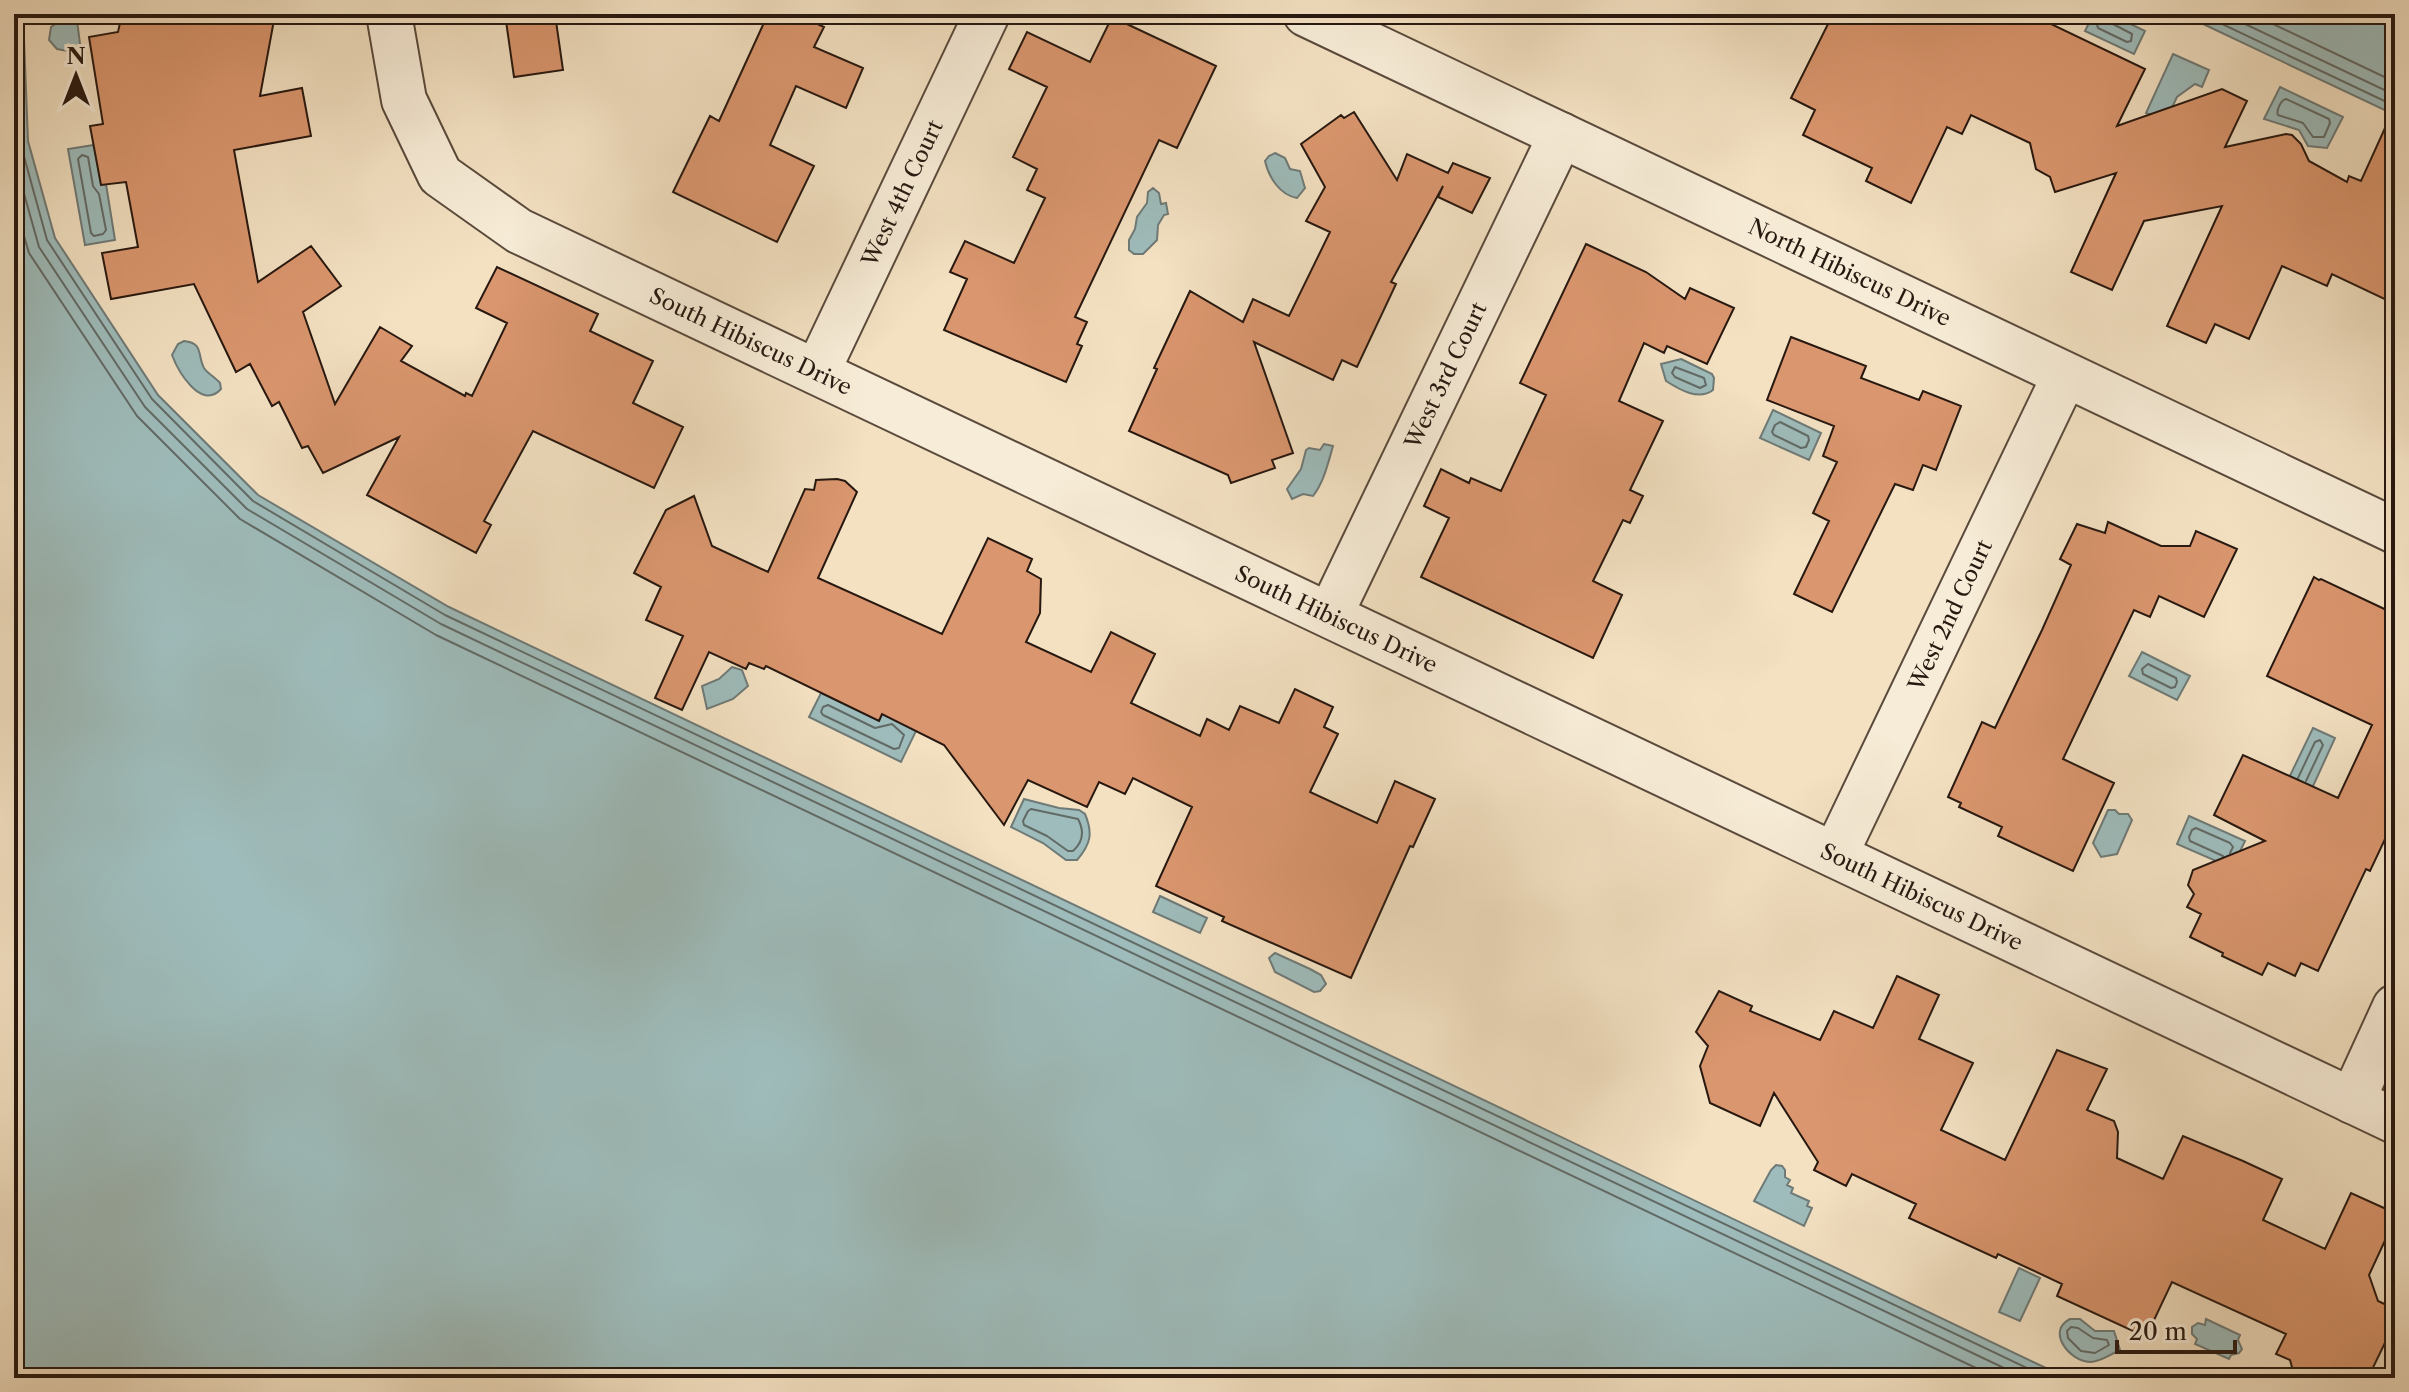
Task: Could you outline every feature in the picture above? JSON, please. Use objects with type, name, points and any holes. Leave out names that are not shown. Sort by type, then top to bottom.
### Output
[{"type":"street","name":"South Hibiscus Drive","points":[[389,14],[404,100],[440,175],[519,231],[2395,1121]]},
{"type":"street","name":"West 4th Court","points":[[817,372],[987,14]]},
{"type":"street","name":"North Hibiscus Drive","points":[[1306,14],[2395,531]]},
{"type":"street","name":"West 3rd Court","points":[[1330,615],[1561,135]]},
{"type":"street","name":"West 2nd Court","points":[[1835,855],[2065,375]]},
{"type":"street","points":[[2352,1101],[2395,1007]]},
{"type":"water","points":[[14,14],[23,14],[28,141],[55,238],[158,395],[258,495],[449,607],[2067,1378],[14,1378]]},
{"type":"water","points":[[61,14],[93,14],[77,20],[80,44],[73,52],[57,49],[49,40],[51,27],[60,21]]},
{"type":"water","points":[[2088,14],[2110,14],[2145,31],[2134,54],[2085,31],[2089,23],[2085,18]]},
{"type":"water","points":[[2182,14],[2395,14],[2395,115]]},
{"type":"water","points":[[2173,54],[2209,70],[2202,87],[2195,84],[2177,97],[2165,122],[2146,113]]},
{"type":"water","points":[[2280,87],[2343,117],[2327,148],[2308,146],[2299,130],[2264,119]]},
{"type":"water","points":[[94,145],[101,185],[106,184],[115,240],[85,245],[68,149]]},
{"type":"water","points":[[1275,153],[1285,158],[1290,169],[1300,171],[1305,188],[1297,198],[1280,189],[1269,174],[1265,161]]},
{"type":"water","points":[[1153,188],[1159,193],[1161,204],[1166,203],[1168,214],[1158,225],[1157,240],[1143,254],[1134,254],[1129,250],[1129,240],[1137,217],[1147,203],[1148,192]]},
{"type":"water","points":[[184,341],[195,344],[204,368],[220,383],[221,389],[213,395],[198,392],[179,370],[172,355],[178,344]]},
{"type":"water","points":[[1681,359],[1712,374],[1713,390],[1696,394],[1683,391],[1666,381],[1661,364]]},
{"type":"water","points":[[1773,410],[1821,433],[1809,460],[1760,438]]},
{"type":"water","points":[[1324,444],[1333,446],[1317,491],[1313,496],[1303,494],[1292,499],[1287,489],[1301,469],[1306,450],[1320,450]]},
{"type":"water","points":[[2142,652],[2190,676],[2177,700],[2129,676]]},
{"type":"water","points":[[732,667],[742,670],[748,686],[733,699],[707,709],[702,686],[719,679]]},
{"type":"water","points":[[821,693],[879,721],[883,712],[916,731],[901,762],[809,717]]},
{"type":"water","points":[[2313,728],[2335,738],[2309,795],[2286,784]]},
{"type":"water","points":[[1024,799],[1079,810],[1085,814],[1089,838],[1077,860],[1066,860],[1043,843],[1011,827]]},
{"type":"water","points":[[2108,810],[2128,814],[2132,820],[2117,854],[2101,857],[2093,843]]},
{"type":"water","points":[[2189,816],[2245,841],[2232,868],[2177,844]]},
{"type":"water","points":[[1160,896],[1207,918],[1200,933],[1153,912]]},
{"type":"water","points":[[1275,953],[1321,975],[1326,984],[1320,991],[1314,992],[1275,972],[1269,958]]},
{"type":"water","points":[[1776,1165],[1785,1170],[1785,1177],[1790,1180],[1787,1185],[1793,1188],[1791,1193],[1809,1201],[1807,1206],[1812,1208],[1804,1226],[1754,1201]]},
{"type":"water","points":[[2019,1268],[2040,1278],[2020,1321],[1999,1312]]},
{"type":"water","points":[[2070,1319],[2080,1319],[2095,1331],[2114,1331],[2120,1350],[2094,1362],[2075,1357],[2060,1338],[2063,1324]]},
{"type":"water","points":[[2206,1319],[2240,1335],[2238,1340],[2242,1349],[2239,1353],[2231,1355],[2229,1359],[2195,1344],[2197,1339],[2192,1334],[2192,1327],[2198,1323],[2205,1325]]},
{"type":"building","points":[[122,14],[243,14],[274,20],[260,96],[302,88],[311,136],[234,150],[258,282],[311,246],[341,286],[303,312],[335,404],[380,327],[412,346],[401,361],[465,396],[466,393],[472,396],[507,323],[476,308],[497,267],[598,314],[590,331],[653,361],[633,403],[683,427],[654,488],[533,431],[484,521],[491,525],[476,553],[367,495],[399,437],[323,473],[308,446],[302,448],[279,402],[272,406],[250,364],[236,372],[194,284],[111,299],[102,253],[138,247],[126,182],[101,185],[90,126],[103,124],[89,37],[118,32]]},
{"type":"building","points":[[505,14],[555,14],[563,70],[514,77]]},
{"type":"building","points":[[768,14],[796,14],[824,27],[814,47],[863,68],[846,108],[796,86],[770,145],[814,166],[777,242],[673,192],[710,116],[719,121]]},
{"type":"building","points":[[1833,14],[2030,14],[2145,69],[2117,126],[2222,89],[2247,101],[2225,147],[2292,135],[2301,144],[2309,161],[2347,182],[2349,176],[2361,181],[2395,106],[2395,304],[2332,274],[2327,286],[2282,266],[2249,339],[2215,324],[2206,343],[2167,326],[2222,206],[2144,221],[2112,290],[2071,272],[2116,173],[2055,192],[2050,177],[2036,169],[2030,143],[1971,115],[1962,134],[1947,127],[1911,203],[1866,181],[1872,168],[1803,135],[1815,110],[1791,98]]},
{"type":"building","points":[[1112,17],[1216,66],[1177,148],[1159,140],[1075,317],[1087,322],[1077,344],[1082,346],[1066,382],[944,330],[967,279],[950,272],[965,241],[1014,263],[1045,198],[1027,190],[1037,169],[1013,157],[1047,87],[1009,69],[1027,32],[1090,62]]},
{"type":"building","points":[[1354,112],[1397,180],[1407,154],[1448,173],[1453,163],[1490,178],[1472,213],[1438,197],[1443,186],[1391,282],[1396,284],[1357,367],[1342,360],[1333,380],[1254,342],[1293,453],[1272,460],[1275,468],[1231,483],[1228,475],[1129,431],[1190,291],[1243,322],[1253,299],[1289,316],[1330,232],[1306,221],[1325,187],[1301,144],[1341,115],[1344,118]]},
{"type":"building","points":[[1586,244],[1646,272],[1685,299],[1690,288],[1734,308],[1707,364],[1667,346],[1664,353],[1644,343],[1619,401],[1663,421],[1630,490],[1643,496],[1630,523],[1623,520],[1593,581],[1622,595],[1593,658],[1421,577],[1449,518],[1424,506],[1441,469],[1469,483],[1471,478],[1501,491],[1546,395],[1520,383]]},
{"type":"building","points":[[1791,337],[1866,366],[1861,378],[1919,400],[1923,391],[1961,406],[1936,470],[1923,465],[1913,490],[1895,484],[1832,612],[1794,594],[1829,521],[1813,513],[1837,462],[1823,456],[1834,426],[1767,400]]},
{"type":"building","points":[[816,480],[845,481],[857,492],[818,578],[942,634],[988,538],[1032,559],[1027,571],[1041,579],[1040,613],[1026,642],[1091,672],[1111,632],[1155,654],[1131,703],[1200,736],[1207,719],[1229,730],[1240,706],[1279,723],[1295,689],[1333,707],[1324,727],[1338,734],[1310,792],[1377,823],[1395,781],[1435,799],[1413,847],[1410,846],[1351,978],[1222,921],[1224,917],[1156,886],[1192,807],[1133,778],[1125,794],[1099,782],[1087,807],[1028,780],[1004,825],[944,745],[882,714],[879,721],[766,666],[764,669],[749,663],[746,669],[709,652],[682,710],[655,698],[683,636],[646,620],[661,587],[634,573],[666,510],[694,496],[712,546],[768,572],[805,489],[814,490]]},
{"type":"building","points":[[2108,522],[2161,546],[2190,546],[2196,531],[2237,549],[2204,617],[2159,596],[2150,617],[2134,610],[2063,759],[2114,783],[2073,871],[1998,836],[2002,827],[1959,807],[1961,803],[1948,797],[1982,722],[1995,728],[2042,630],[2071,565],[2060,559],[2077,524],[2105,533]]},
{"type":"building","points":[[2314,577],[2395,614],[2395,818],[2370,871],[2366,869],[2318,971],[2301,963],[2295,976],[2268,963],[2262,975],[2190,937],[2201,914],[2187,907],[2194,894],[2188,885],[2193,870],[2265,841],[2214,815],[2243,755],[2338,798],[2372,725],[2267,676]]},
{"type":"building","points":[[1897,976],[1939,995],[1919,1039],[1973,1063],[1941,1130],[2005,1160],[2057,1050],[2107,1069],[2087,1110],[2114,1121],[2118,1132],[2117,1158],[2163,1179],[2183,1136],[2243,1161],[2282,1179],[2263,1220],[2325,1249],[2351,1193],[2395,1213],[2369,1275],[2378,1301],[2395,1309],[2395,1322],[2368,1378],[2295,1378],[2290,1360],[2276,1354],[2286,1334],[2172,1282],[2146,1337],[2057,1296],[2062,1284],[1909,1218],[1916,1204],[1852,1174],[1846,1186],[1814,1170],[1818,1162],[1774,1093],[1760,1126],[1710,1103],[1700,1066],[1708,1046],[1696,1032],[1719,991],[1752,1006],[1750,1011],[1820,1040],[1834,1011],[1873,1028]]}]
